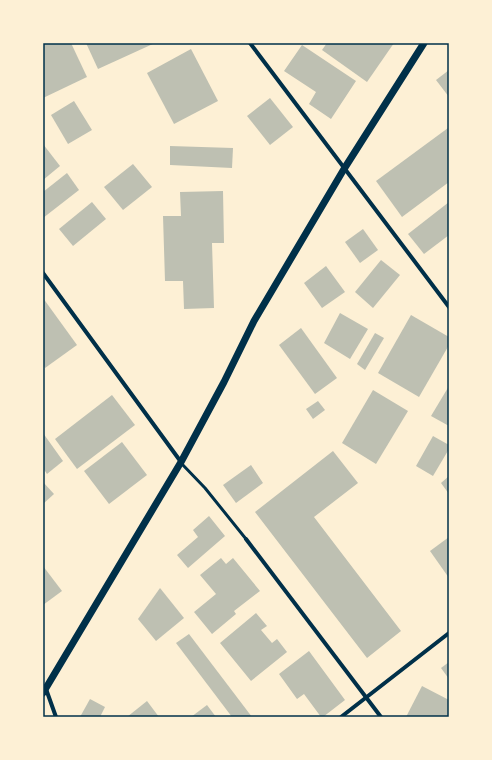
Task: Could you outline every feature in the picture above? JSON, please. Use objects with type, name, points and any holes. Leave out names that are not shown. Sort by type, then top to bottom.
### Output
[{"type":"street","points":[[250,43],[449,307]]},
{"type":"street","points":[[56,717],[44,689],[181,462],[224,382],[254,321],[344,169],[424,43]]},
{"type":"street","points":[[43,273],[181,462]]},
{"type":"street","points":[[246,539],[381,717]]},
{"type":"street","points":[[341,717],[449,633]]},
{"type":"lane","points":[[181,462],[205,488],[246,539]]},
{"type":"building","points":[[43,43],[71,43],[87,77],[43,98]]},
{"type":"building","points":[[86,43],[155,43],[98,69]]},
{"type":"building","points":[[327,43],[394,43],[367,82],[322,50]]},
{"type":"building","points":[[302,45],[356,81],[331,119],[309,104],[316,92],[284,71]]},
{"type":"building","points":[[191,49],[218,101],[174,124],[147,73]]},
{"type":"building","points":[[449,70],[449,97],[436,80]]},
{"type":"building","points":[[270,98],[293,127],[270,145],[247,116]]},
{"type":"building","points":[[74,101],[92,130],[68,144],[51,115]]},
{"type":"building","points":[[448,128],[449,182],[402,217],[376,181]]},
{"type":"building","points":[[43,144],[60,166],[43,180]]},
{"type":"building","points":[[170,146],[233,148],[232,168],[170,165]]},
{"type":"building","points":[[133,164],[152,187],[123,210],[104,187]]},
{"type":"building","points":[[67,173],[79,190],[43,218],[43,192]]},
{"type":"building","points":[[223,191],[224,243],[212,243],[214,308],[184,309],[183,281],[165,281],[163,216],[181,216],[180,192]]},
{"type":"building","points":[[92,202],[106,219],[73,246],[59,229]]},
{"type":"building","points":[[449,202],[449,235],[424,254],[408,234]]},
{"type":"building","points":[[363,229],[378,250],[360,263],[345,242]]},
{"type":"building","points":[[381,260],[400,275],[373,308],[355,292]]},
{"type":"building","points":[[326,266],[345,292],[322,308],[304,283]]},
{"type":"building","points":[[43,298],[77,345],[45,368],[43,364]]},
{"type":"building","points":[[340,313],[368,329],[350,359],[324,343]]},
{"type":"building","points":[[411,315],[449,337],[449,345],[419,397],[378,373]]},
{"type":"building","points":[[301,328],[337,378],[315,394],[279,345]]},
{"type":"building","points":[[375,333],[384,338],[365,370],[357,364]]},
{"type":"building","points":[[449,386],[449,426],[431,416]]},
{"type":"building","points":[[373,390],[408,411],[376,464],[342,443]]},
{"type":"building","points":[[112,395],[135,425],[77,469],[55,439]]},
{"type":"building","points":[[318,401],[325,410],[313,419],[306,409]]},
{"type":"building","points":[[43,433],[63,461],[47,474],[43,468]]},
{"type":"building","points":[[433,436],[449,445],[449,449],[433,476],[416,466]]},
{"type":"building","points":[[122,442],[147,475],[109,504],[84,471]]},
{"type":"building","points":[[333,451],[358,483],[314,517],[401,631],[367,658],[255,512]]},
{"type":"building","points":[[251,465],[263,483],[236,503],[223,485]]},
{"type":"building","points":[[449,476],[449,494],[441,483]]},
{"type":"building","points":[[43,482],[54,494],[43,504]]},
{"type":"building","points":[[209,516],[225,536],[188,568],[177,555],[198,537],[193,530]]},
{"type":"building","points":[[449,537],[449,578],[430,551]]},
{"type":"building","points":[[221,558],[226,564],[233,558],[260,591],[234,611],[236,614],[212,634],[194,612],[216,594],[200,575]]},
{"type":"building","points":[[43,566],[62,591],[43,605]]},
{"type":"building","points":[[160,588],[184,618],[156,641],[138,619]]},
{"type":"building","points":[[256,613],[267,626],[261,630],[272,643],[277,639],[287,652],[251,681],[220,643]]},
{"type":"building","points":[[189,634],[252,717],[232,717],[176,643]]},
{"type":"building","points":[[309,651],[345,700],[323,717],[321,717],[304,694],[297,699],[279,674]]},
{"type":"building","points":[[449,662],[449,679],[441,668]]},
{"type":"building","points":[[422,686],[449,700],[449,717],[406,717]]},
{"type":"building","points":[[90,699],[105,707],[100,717],[80,717]]},
{"type":"building","points":[[147,701],[159,717],[127,717]]},
{"type":"building","points":[[207,705],[216,717],[191,717]]}]
